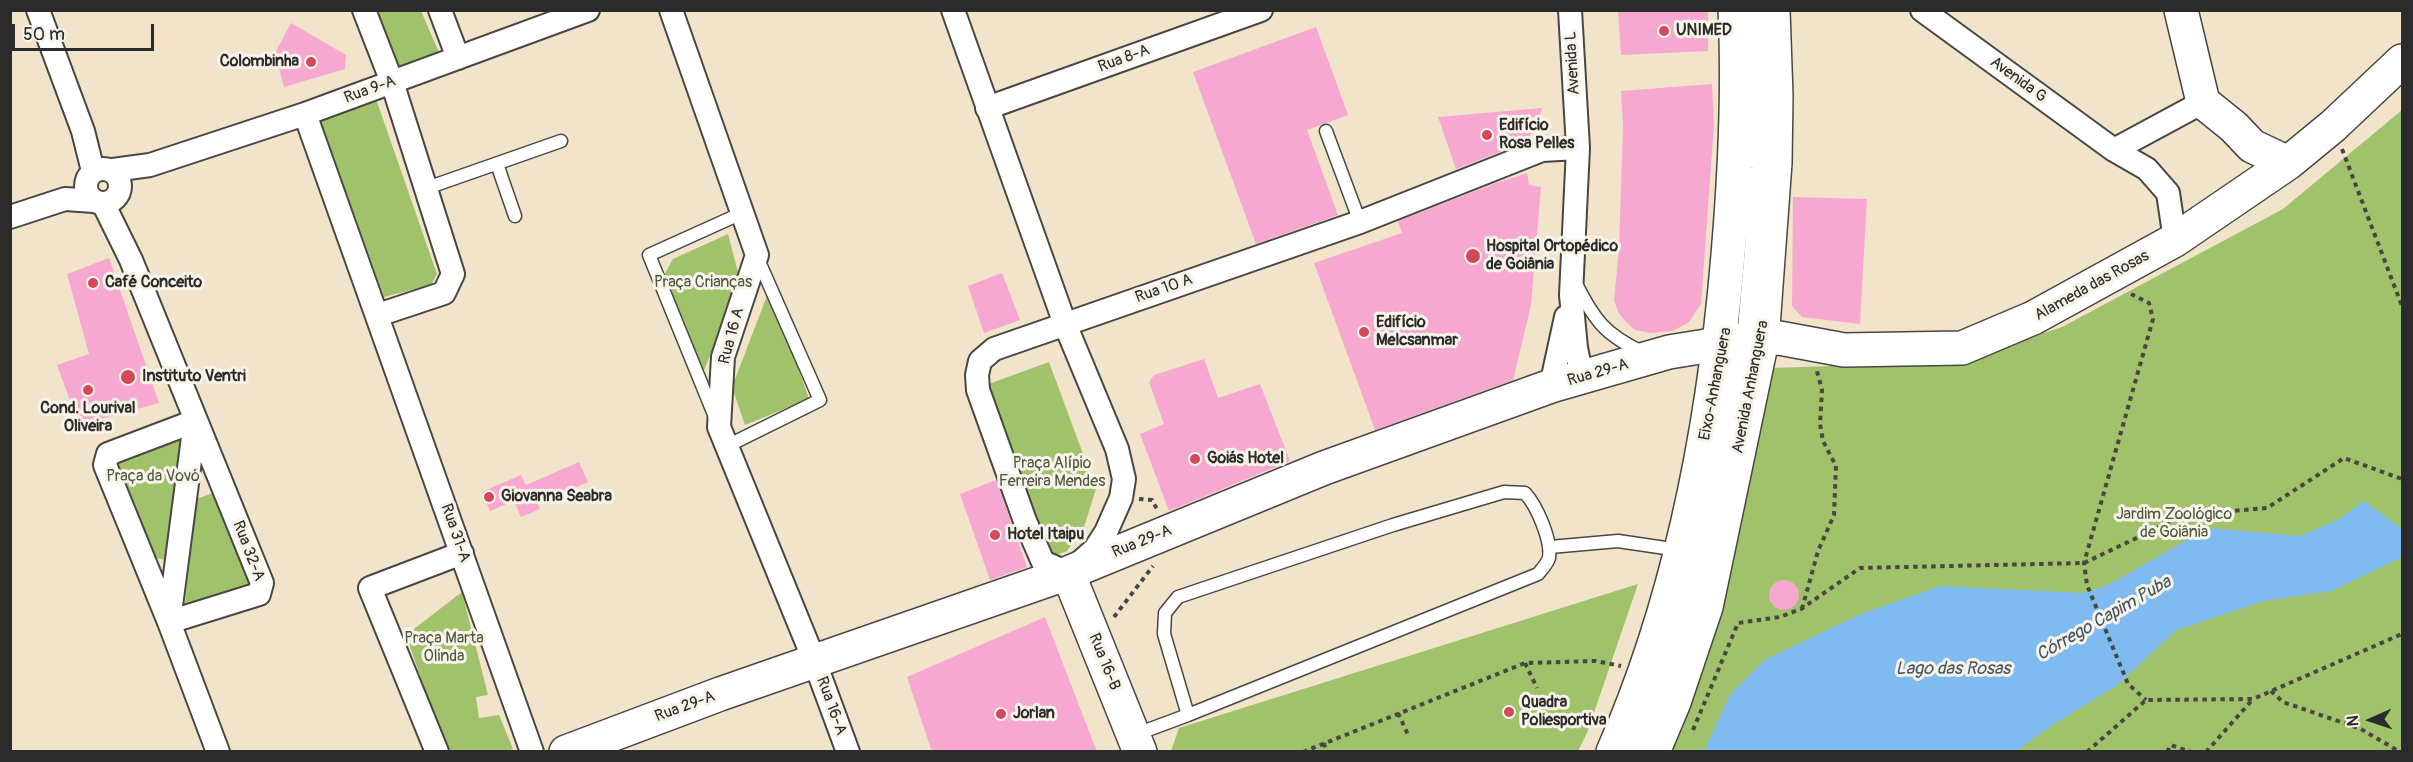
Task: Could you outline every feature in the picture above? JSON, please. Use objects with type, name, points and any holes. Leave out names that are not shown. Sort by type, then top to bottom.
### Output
[{"type":"main road","name":"Avenida Anhanguera","points":[[1613,752],[1638,694],[1742,340],[1735,179],[1737,62],[1735,10]]},
{"type":"main road","name":"Avenida Anhanguera","points":[[1653,752],[1674,702],[1706,607],[1742,340],[1775,163],[1776,96],[1773,10]]},
{"type":"main road","points":[[2181,10],[2203,102],[2234,127],[2252,146],[2288,163]]},
{"type":"main road","name":"Alameda das Rosas","points":[[1742,340],[1779,339],[1844,350],[1962,348],[2033,318],[2175,240],[2288,163],[2334,126],[2403,61]]},
{"type":"main road","name":"Rua 29-A","points":[[566,752],[814,660],[1068,573],[1324,468],[1567,382],[1653,357],[1742,340]]},
{"type":"main road","name":"Rua 16-B","points":[[1068,573],[1137,743]]},
{"type":"street","name":"Rua 32-A","points":[[38,10],[131,260],[262,583],[259,594],[169,622]]},
{"type":"street","points":[[364,10],[392,82],[424,189],[453,273],[444,293],[378,315]]},
{"type":"street","points":[[440,10],[458,58]]},
{"type":"street","name":"Rua 9-A","points":[[104,184],[150,165],[305,114],[588,10]]},
{"type":"street","points":[[671,10],[757,255]]},
{"type":"street","points":[[953,10],[1065,324],[1117,449],[1124,480],[1121,498],[1106,532],[1095,549],[1068,573]]},
{"type":"street","name":"Rua 8-A","points":[[987,108],[1261,10]]},
{"type":"street","name":"Avenida L","points":[[1567,382],[1578,148],[1570,10]]},
{"type":"street","name":"Avenida G","points":[[1922,10],[2114,150],[2147,169],[2168,192],[2175,240]]},
{"type":"street","points":[[2114,150],[2203,102]]},
{"type":"street","name":"Rua 31-A","points":[[305,114],[532,752]]},
{"type":"street","name":"Rua 10 A","points":[[1068,573],[1043,562],[1025,521],[978,390],[977,375],[980,361],[994,349],[1360,222],[1542,150],[1578,148]]},
{"type":"street","points":[[10,217],[104,184]]},
{"type":"street","name":"Rua 16 A","points":[[757,255],[723,357],[723,436],[814,660]]},
{"type":"street","name":"Avenida L","points":[[1567,382],[1576,348],[1572,286]]},
{"type":"street","name":"Rua 32-A","points":[[169,622],[195,421]]},
{"type":"street","name":"Rua 32-A","points":[[195,421],[108,454],[105,465],[169,622],[218,752]]},
{"type":"street","points":[[437,752],[370,588],[462,553]]},
{"type":"street","name":"Rua 16-A","points":[[814,660],[848,752]]},
{"type":"lane","name":"Eixo-Anhanguera","points":[[1634,752],[1642,736],[1682,622],[1709,509],[1742,340],[1751,249],[1755,168],[1757,82],[1753,10]]},
{"type":"lane","points":[[1326,132],[1360,222]]},
{"type":"lane","points":[[424,189],[561,141]]},
{"type":"lane","points":[[497,164],[515,216]]},
{"type":"lane","points":[[742,213],[649,255],[723,436],[820,400],[757,255]]},
{"type":"lane","points":[[1572,286],[1607,332],[1623,343],[1653,357]]},
{"type":"lane","points":[[1137,743],[1188,715],[1538,574],[1548,561],[1550,547],[1534,503],[1526,493],[1504,492],[1393,525],[1178,597],[1165,613],[1164,634],[1188,715]]},
{"type":"lane","points":[[1550,547],[1618,541],[1680,550]]},
{"type":"path","points":[[2334,126],[2403,306]]},
{"type":"path","points":[[2104,279],[2149,303],[2153,319],[2084,563],[2087,585],[2128,684],[2146,700]]},
{"type":"path","points":[[1801,609],[1818,551],[1834,515],[1836,466],[1823,441],[1820,424],[1822,390],[1816,369]]},
{"type":"path","points":[[1692,730],[1738,623],[1780,617],[1801,609],[1860,568],[2084,563],[2185,515],[2267,508],[2344,458],[2403,479]]},
{"type":"path","points":[[1121,498],[1152,500],[1169,532]]},
{"type":"path","points":[[1113,618],[1155,563]]},
{"type":"path","points":[[2087,752],[2146,700],[2253,699],[2403,634]]},
{"type":"path","points":[[1303,752],[1525,663],[1596,661],[1625,666]]},
{"type":"path","points":[[1525,663],[1537,688]]},
{"type":"path","points":[[2271,691],[2283,702],[2361,729],[2400,752]]},
{"type":"path","points":[[2206,752],[2253,699]]},
{"type":"path","points":[[1398,713],[1409,736]]},
{"type":"path","points":[[1324,743],[1326,752]]},
{"type":"path","points":[[2167,752],[2171,745],[2191,752]]},
{"type":"green space","points":[[421,11],[441,57],[396,74],[377,13]]},
{"type":"green space","points":[[376,99],[437,274],[431,285],[384,297],[320,120]]},
{"type":"green space","name":"Jardim Zoológico de Goiânia","points":[[2402,110],[2402,751],[1669,752],[1771,368],[1955,362],[2062,327],[2283,209]]},
{"type":"green space","name":"Praça Crianças","points":[[728,234],[740,280],[703,373],[664,275],[673,259]]},
{"type":"green space","name":"Praça Crianças","points":[[770,288],[809,399],[745,425],[732,387]]},
{"type":"green space","name":"Praça Alípio Ferreira Mendes","points":[[1049,362],[1096,489],[1084,527],[1067,551],[1044,560],[983,386]]},
{"type":"green space","name":"Praça da Vovó","points":[[180,434],[185,464],[166,560],[151,557],[116,461]]},
{"type":"green space","name":"Praça da Vovó","points":[[216,492],[253,586],[184,612],[196,499]]},
{"type":"green space","points":[[1638,584],[1587,733],[1578,751],[1171,751],[1179,728]]},
{"type":"green space","name":"Praça Marta Olinda","points":[[462,592],[488,695],[476,697],[479,718],[499,715],[513,749],[505,752],[446,751],[406,635]]},
{"type":"water","name":"Lago das Rosas","points":[[2364,501],[2402,529],[2402,557],[2332,591],[2264,601],[2177,630],[2116,686],[2054,724],[2016,751],[1704,751],[1731,693],[1766,659],[1861,614],[1940,586],[2085,593],[2110,584],[2208,528],[2301,536],[2339,519]]},
{"type":"building","name":"UNIMED","points":[[1618,10],[1708,10],[1708,51],[1621,55]]},
{"type":"building","name":"Colombinha","points":[[291,23],[346,55],[345,69],[284,87],[275,53]]},
{"type":"building","points":[[1316,27],[1348,115],[1307,130],[1338,215],[1256,244],[1193,72]]},
{"type":"building","points":[[1712,84],[1714,124],[1701,304],[1689,322],[1673,331],[1651,333],[1635,330],[1618,312],[1614,300],[1619,249],[1623,126],[1621,91]]},
{"type":"building","name":"Edifício Rosa Pelles","points":[[1542,108],[1537,125],[1526,142],[1456,169],[1438,117]]},
{"type":"building","points":[[1527,173],[1529,185],[1541,187],[1531,305],[1513,380],[1375,430],[1314,263],[1402,233],[1398,221]]},
{"type":"building","points":[[1793,197],[1867,199],[1860,324],[1802,317],[1792,306]]},
{"type":"building","points":[[109,258],[159,403],[79,425],[57,365],[89,354],[67,274]]},
{"type":"building","points":[[1002,273],[1020,320],[984,333],[968,286]]},
{"type":"building","points":[[1204,359],[1218,398],[1260,384],[1290,461],[1169,511],[1140,434],[1164,424],[1149,382],[1154,375]]},
{"type":"building","points":[[579,462],[588,482],[538,504],[540,509],[521,517],[514,501],[490,511],[482,492],[521,475],[526,485]]},
{"type":"building","name":"Hotel Itaipu","points":[[996,480],[1027,567],[990,580],[960,494]]},
{"type":"building","points":[[1784,580],[1795,584],[1799,595],[1795,606],[1784,610],[1773,606],[1769,595],[1773,584]]},
{"type":"building","name":"Jorlan","points":[[1045,617],[1097,752],[932,752],[907,677]]},
{"type":"place","name":"UNIMED","points":[[1664,31]]},
{"type":"place","name":"Colombinha","points":[[311,62]]},
{"type":"place","name":"Edifício Rosa Pelles","points":[[1487,135]]},
{"type":"place","name":"Hospital Ortopédico de Goiânia","points":[[1473,256]]},
{"type":"place","name":"Café Conceito","points":[[93,283]]},
{"type":"place","name":"Edifício Melcsanmar","points":[[1364,332]]},
{"type":"place","name":"Instituto Ventri","points":[[128,377]]},
{"type":"place","name":"Cond. Lourival Oliveira","points":[[88,390]]},
{"type":"place","name":"Goiás Hotel","points":[[1195,459]]},
{"type":"place","name":"Giovanna Seabra","points":[[489,497]]},
{"type":"place","name":"Hotel Itaipu","points":[[995,535]]},
{"type":"place","name":"Quadra Poliesportiva","points":[[1509,712]]},
{"type":"place","name":"Jorlan","points":[[1001,714]]},
{"type":"water label","name":"Córrego Capim Puba","points":[[2104,619]]}]
